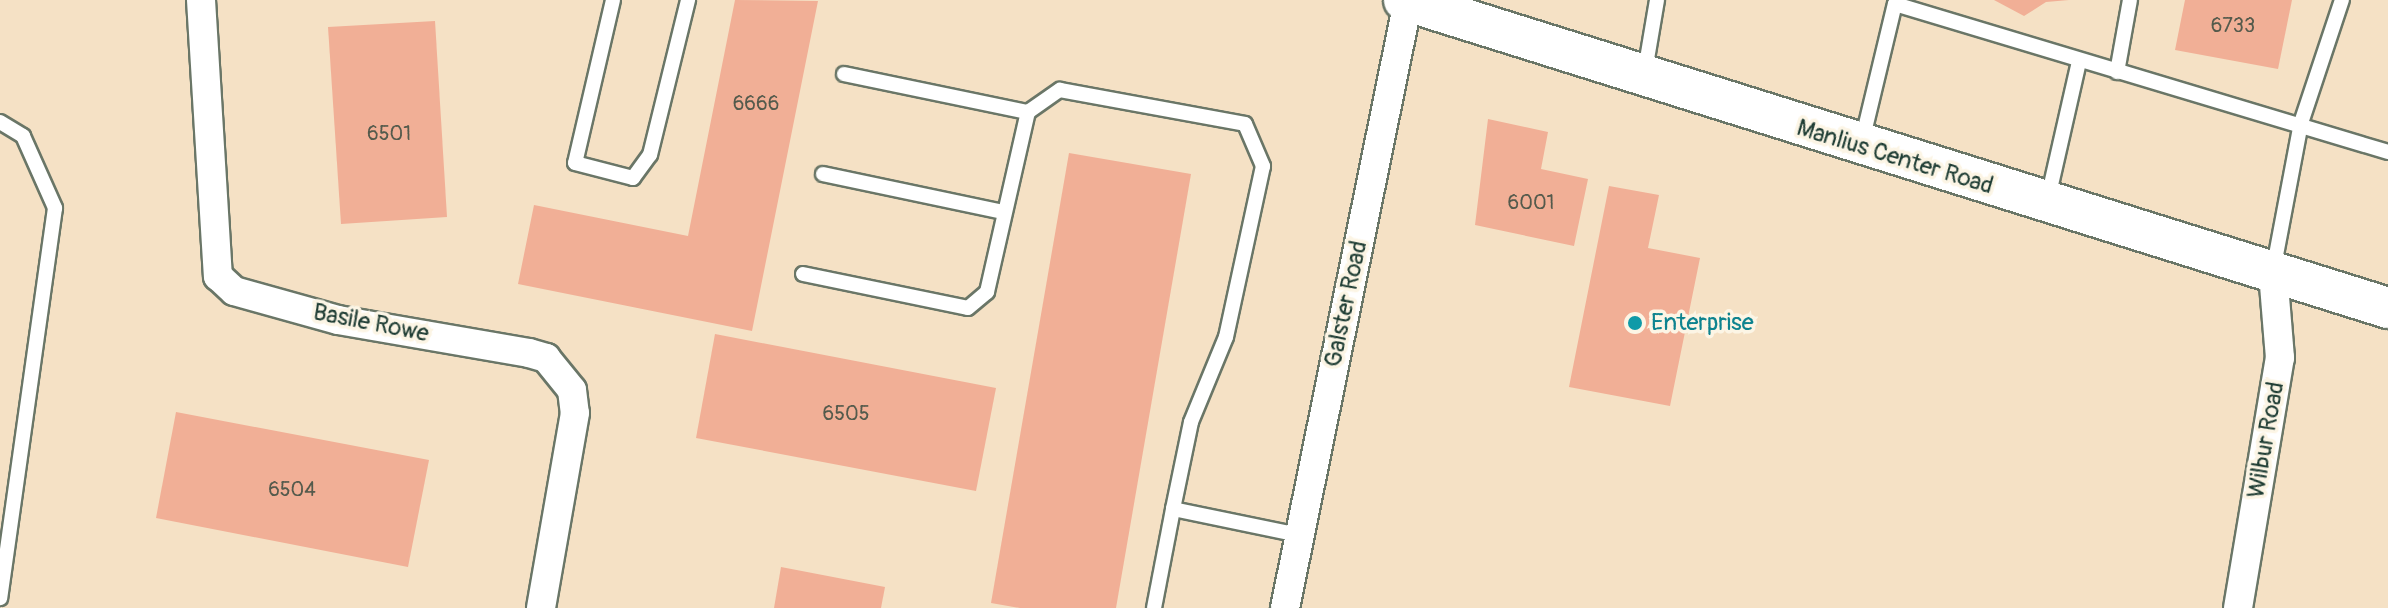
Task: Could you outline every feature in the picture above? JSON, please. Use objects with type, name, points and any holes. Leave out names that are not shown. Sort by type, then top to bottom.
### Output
[{"type":"main road","name":"Manlius Center Road","points":[[1406,0],[1861,148],[2388,308]]},
{"type":"street","name":"Basile Rowe","points":[[201,0],[218,276],[234,291],[338,320],[537,356],[572,390],[575,413],[541,608]]},
{"type":"street","name":"Galster Road","points":[[1285,608],[1406,0]]},
{"type":"street","name":"Wilbur Road","points":[[2238,608],[2280,358],[2273,272]]},
{"type":"lane","points":[[613,0],[575,163],[633,178],[650,155],[688,0]]},
{"type":"lane","points":[[1643,77],[1657,0]]},
{"type":"lane","points":[[2117,72],[2130,0]]},
{"type":"lane","points":[[2273,272],[2301,123],[2342,0]]},
{"type":"lane","points":[[1861,148],[1891,1],[2079,62],[2301,123],[2388,152]]},
{"type":"lane","points":[[2047,204],[2079,62]]},
{"type":"lane","points":[[844,74],[1028,112]]},
{"type":"lane","points":[[803,274],[968,308],[987,292],[1028,112],[1060,90],[1245,124],[1263,166],[1226,337],[1191,422],[1154,608]]},
{"type":"lane","points":[[0,122],[23,136],[55,208],[0,598]]},
{"type":"lane","points":[[823,174],[1004,212]]},
{"type":"lane","points":[[1173,509],[1298,535]]},
{"type":"building","points":[[735,0],[818,1],[752,331],[518,284],[534,205],[688,236]]},
{"type":"building","points":[[1994,0],[2069,0],[2046,2],[2024,16]]},
{"type":"building","points":[[2185,0],[2292,0],[2278,69],[2175,50]]},
{"type":"building","points":[[435,21],[447,217],[341,224],[328,27]]},
{"type":"building","points":[[1488,119],[1548,132],[1541,169],[1588,179],[1574,246],[1475,225]]},
{"type":"building","points":[[1069,153],[1191,174],[1116,608],[1020,608],[991,603]]},
{"type":"building","name":"Enterprise","points":[[1609,186],[1659,195],[1648,248],[1700,258],[1670,406],[1569,387]]},
{"type":"building","points":[[715,334],[996,388],[976,491],[696,438]]},
{"type":"building","points":[[176,412],[429,460],[408,567],[156,518]]},
{"type":"building","points":[[781,567],[885,587],[881,608],[774,608]]},
{"type":"place","name":"Enterprise","points":[[1635,323]]}]
